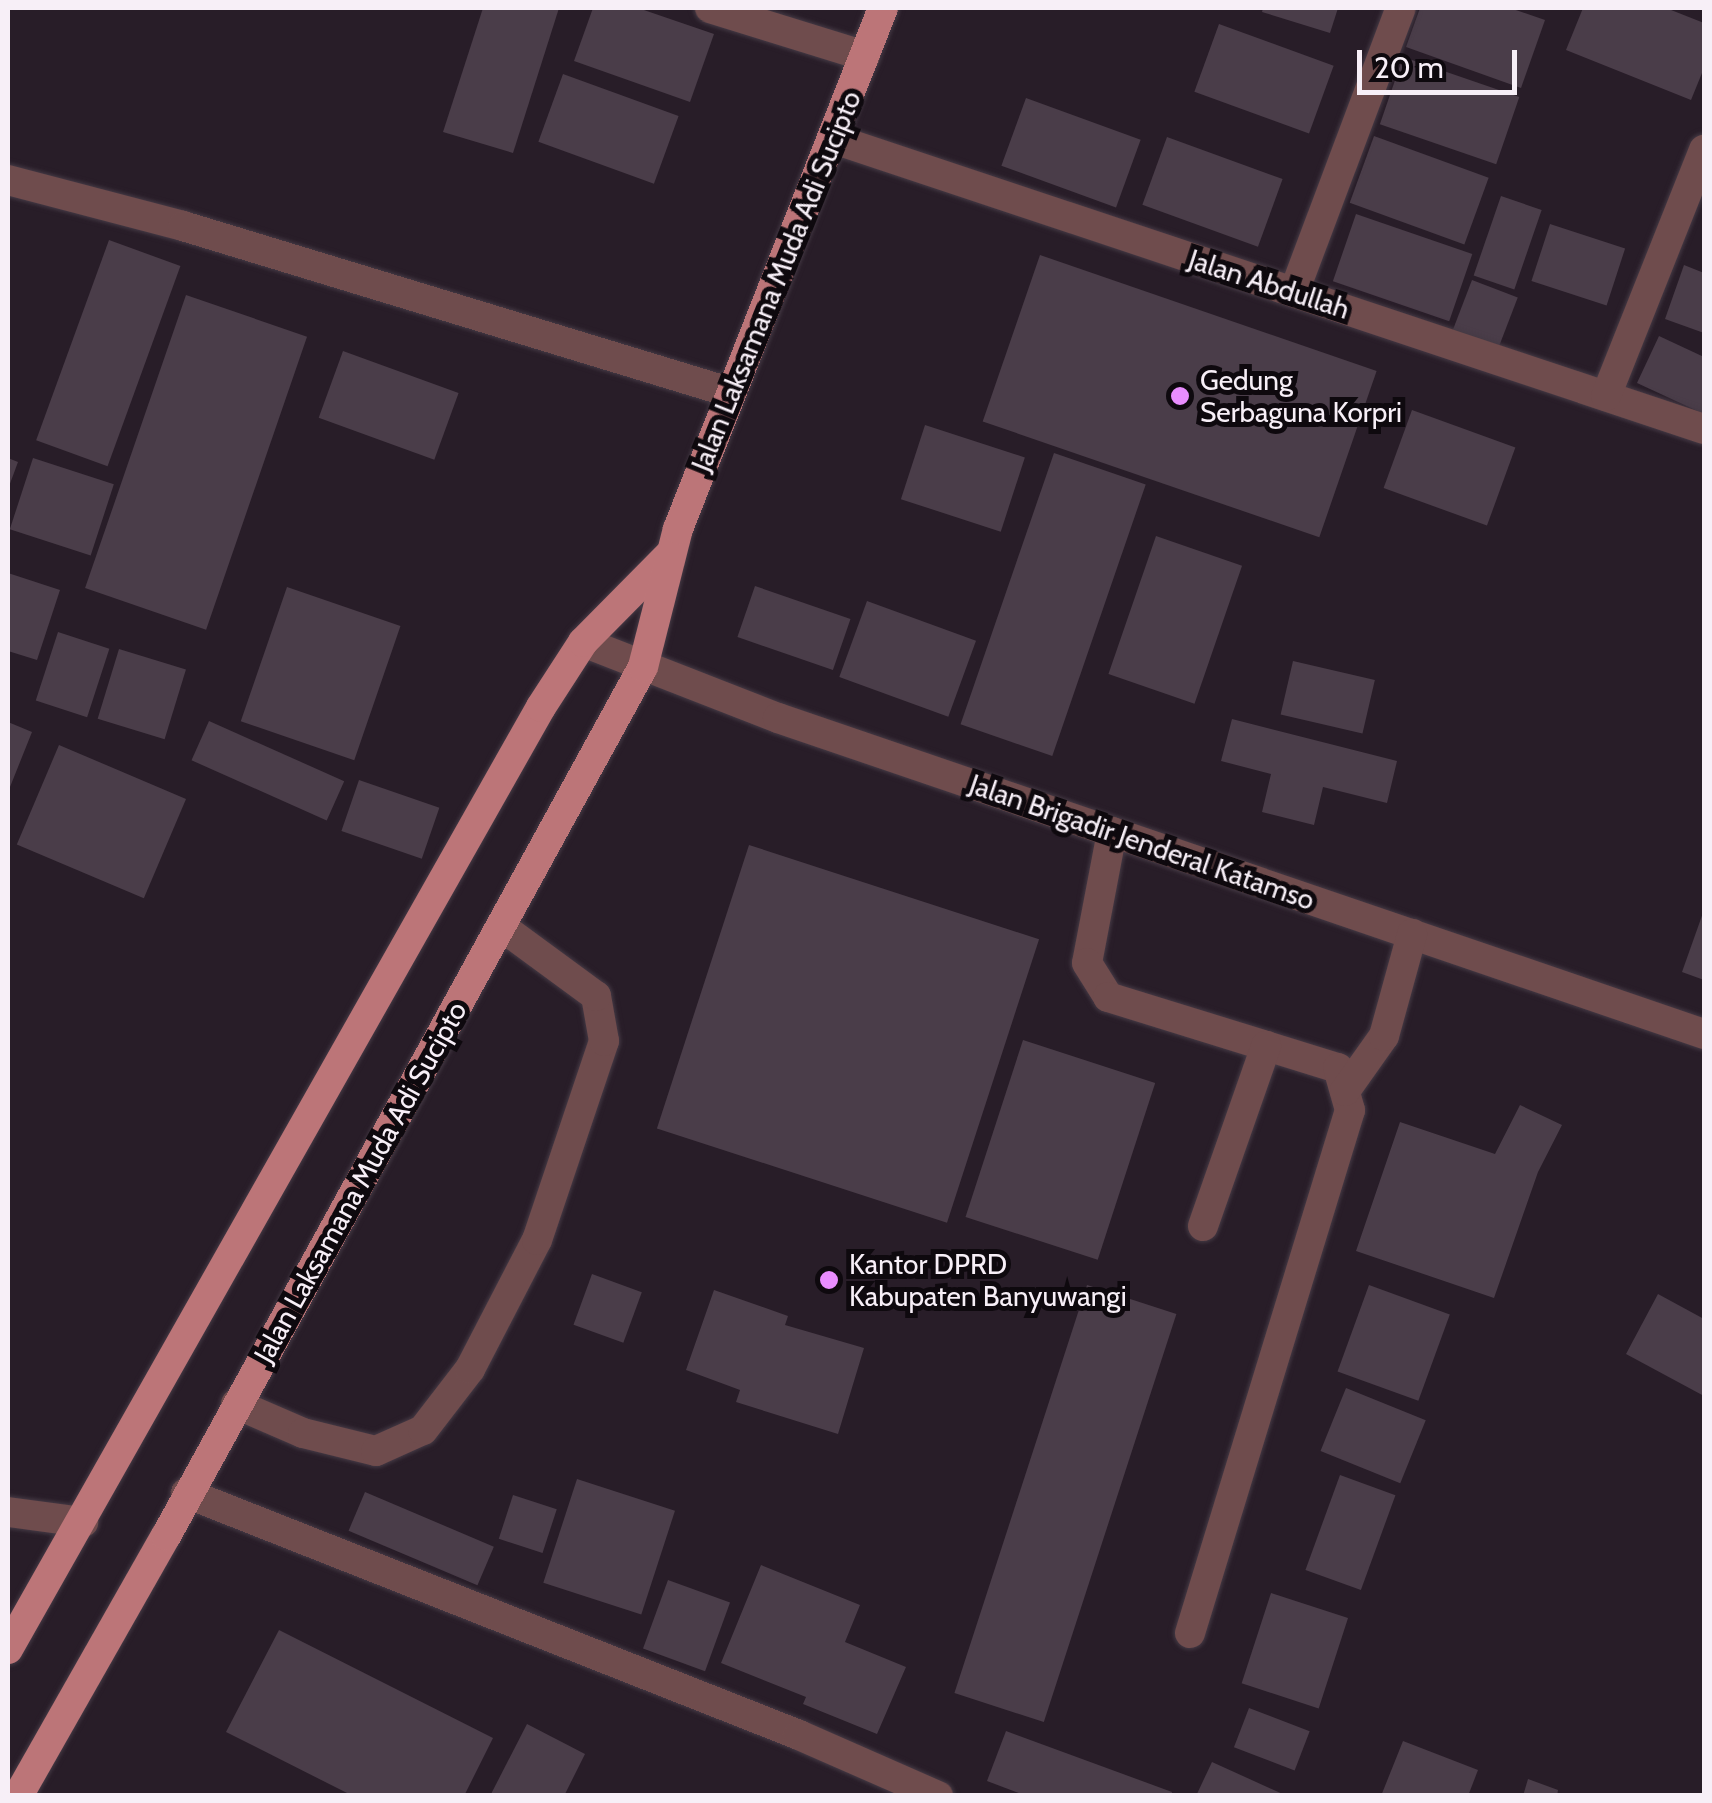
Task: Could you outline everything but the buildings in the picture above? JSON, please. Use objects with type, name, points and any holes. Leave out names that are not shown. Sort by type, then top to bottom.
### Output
[{"type":"main road","name":"Jalan Laksamana Muda Adi Sucipto","points":[[18,1796],[502,927],[642,667],[669,554],[883,8]]},
{"type":"main road","name":"Jalan Laksamana Muda Adi Sucipto","points":[[8,1649],[541,707],[583,642],[669,554]]},
{"type":"street","points":[[710,8],[865,56]]},
{"type":"street","points":[[1294,292],[1401,8]]},
{"type":"street","name":"Jalan Abdullah","points":[[834,139],[1704,429]]},
{"type":"street","points":[[1606,396],[1704,150]]},
{"type":"street","points":[[8,180],[183,226],[730,392]]},
{"type":"street","name":"Jalan Brigadir Jenderal Katamso","points":[[583,642],[642,667],[1112,832],[1704,1034]]},
{"type":"street","points":[[1112,832],[1087,963],[1108,997],[1338,1068],[1350,1110],[1190,1633]]},
{"type":"street","points":[[236,1404],[302,1433],[376,1451],[423,1430],[470,1369],[537,1240],[604,1041],[596,996],[502,927]]},
{"type":"street","points":[[1345,1091],[1384,1036],[1412,934]]},
{"type":"street","points":[[1203,1226],[1266,1046]]},
{"type":"street","points":[[186,1493],[799,1735],[938,1796]]},
{"type":"street","points":[[8,1512],[83,1522]]},
{"type":"place","name":"Gedung Serbaguna Korpri","points":[[1180,396]]},
{"type":"place","name":"Kantor DPRD Kabupaten Banyuwangi","points":[[829,1280]]}]
